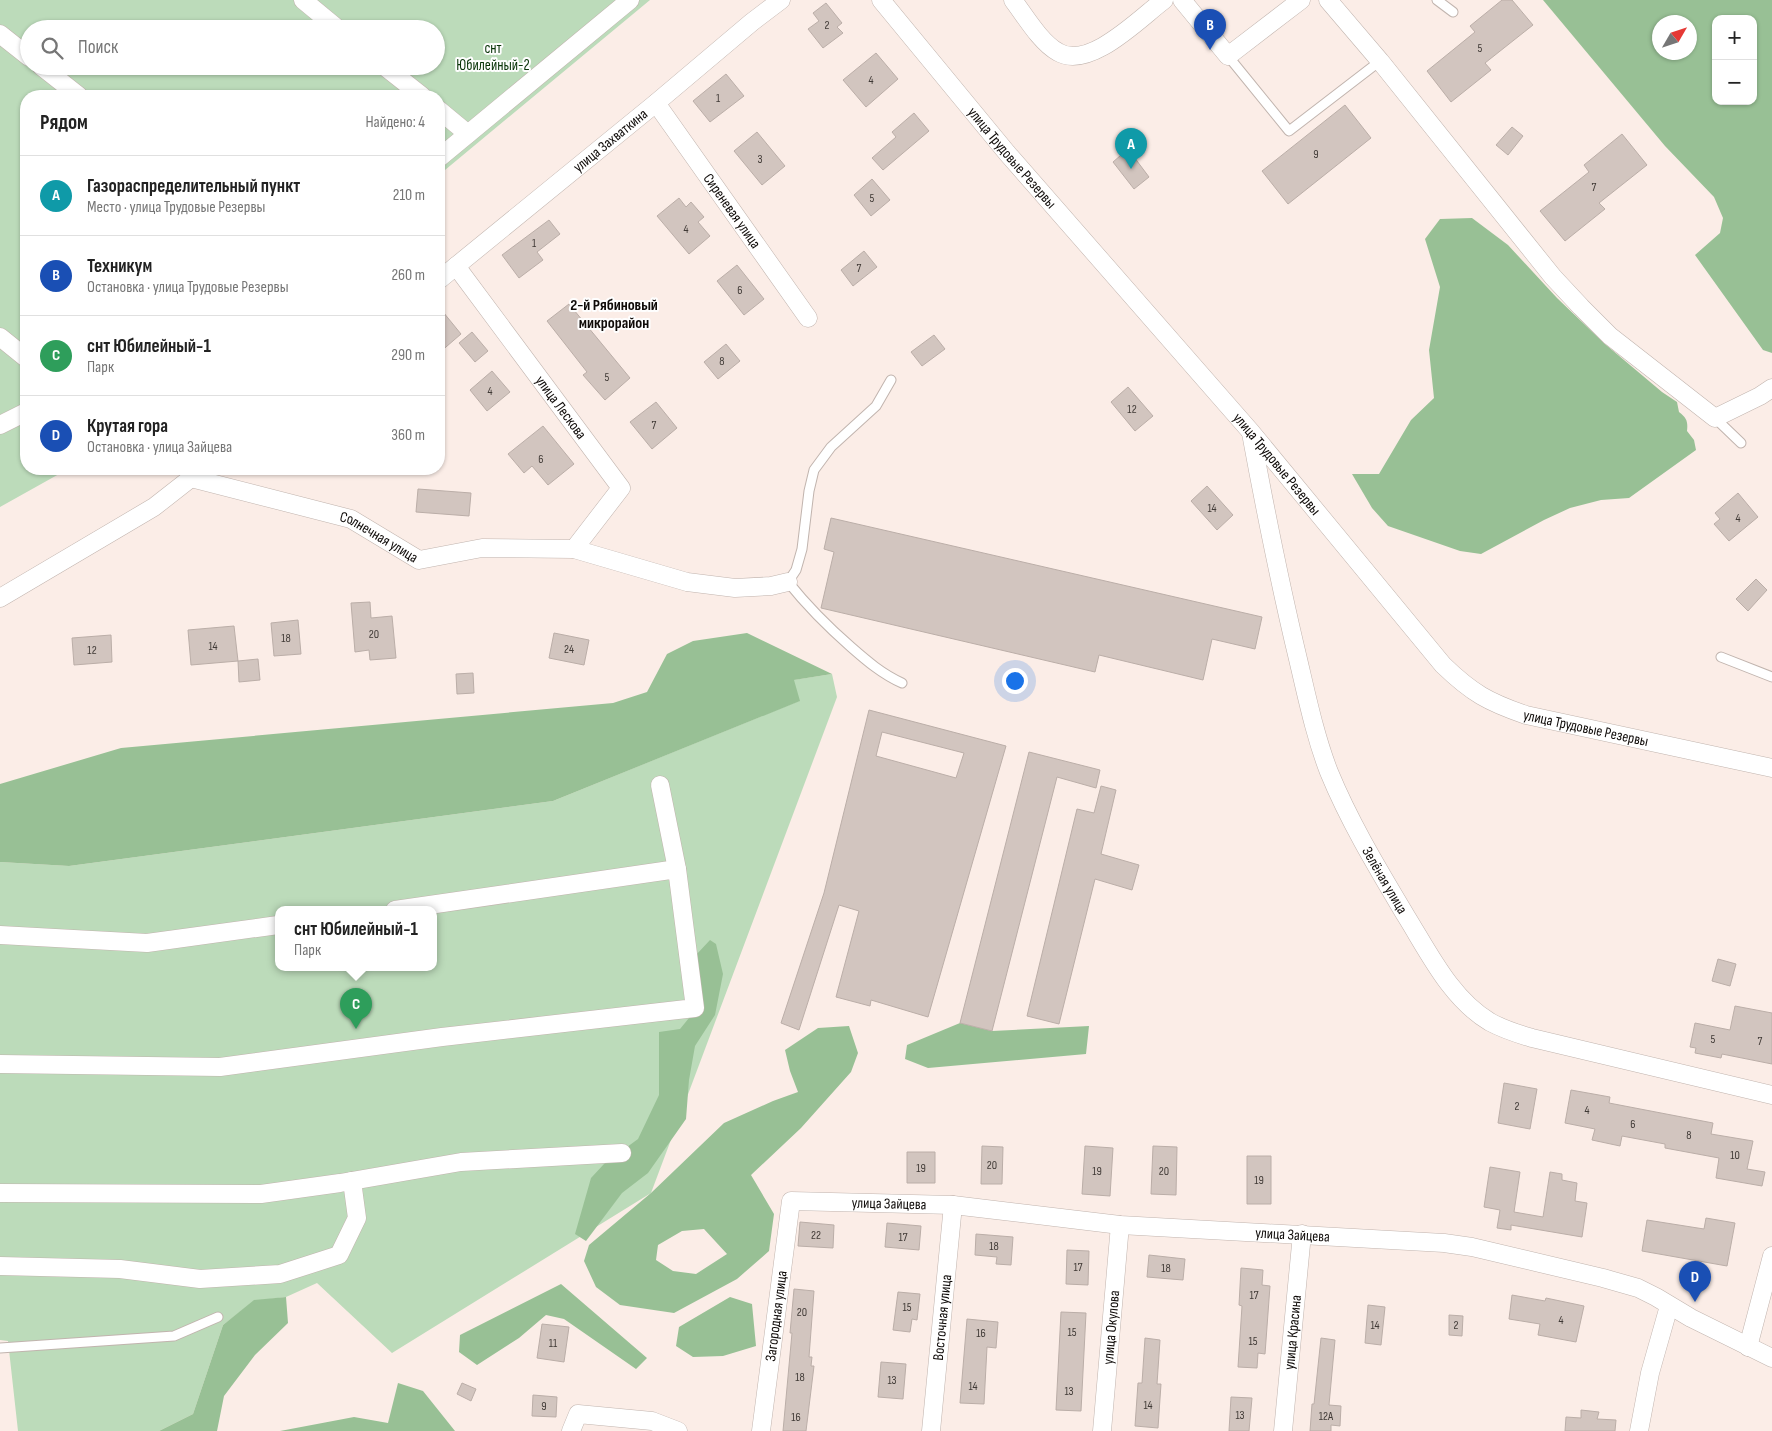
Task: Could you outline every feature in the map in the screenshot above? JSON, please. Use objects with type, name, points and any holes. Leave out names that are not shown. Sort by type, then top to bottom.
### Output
[{"type":"street","points":[[302,0],[327,20]]},
{"type":"street","points":[[445,153],[630,0]]},
{"type":"street","name":"улица Захваткина","points":[[445,275],[781,0]]},
{"type":"street","name":"улица Трудовые Резервы","points":[[881,0],[1007,153],[1251,432],[1443,665],[1475,693],[1526,715],[1772,768]]},
{"type":"street","points":[[1013,0],[1048,44],[1067,57],[1077,57],[1102,47],[1164,0]]},
{"type":"street","points":[[1182,0],[1228,56],[1301,0]]},
{"type":"street","points":[[1328,0],[1380,61],[1554,277],[1610,336],[1715,418],[1772,388]]},
{"type":"street","points":[[0,34],[20,50]]},
{"type":"street","points":[[52,75],[71,90]]},
{"type":"street","points":[[395,75],[414,90]]},
{"type":"street","name":"Сиреневая улица","points":[[656,104],[808,318]]},
{"type":"street","points":[[445,115],[468,134]]},
{"type":"street","name":"улица Лескова","points":[[456,266],[621,488],[574,549]]},
{"type":"street","points":[[0,337],[20,353]]},
{"type":"street","points":[[0,426],[20,415]]},
{"type":"street","name":"Зелёная улица","points":[[1251,432],[1288,616],[1318,740],[1329,772],[1372,860],[1439,970],[1455,992],[1489,1021],[1509,1031],[1772,1095]]},
{"type":"street","name":"Солнечная улица","points":[[0,598],[154,507],[194,475]]},
{"type":"street","name":"Солнечная улица","points":[[204,475],[351,519],[419,560],[482,548],[574,549],[687,582],[735,588],[771,586],[788,582]]},
{"type":"street","points":[[0,1064],[220,1067],[442,1037],[695,1008],[677,869],[660,785]]},
{"type":"street","points":[[422,906],[677,869]]},
{"type":"street","points":[[0,936],[147,943],[275,926]]},
{"type":"street","points":[[0,1194],[261,1194],[462,1162],[622,1153]]},
{"type":"street","points":[[0,1266],[120,1269],[200,1280],[280,1274],[339,1255],[357,1218],[352,1181]]},
{"type":"street","name":"улица Зайцева","points":[[791,1201],[953,1205],[1120,1225],[1417,1240],[1472,1247],[1638,1288],[1669,1306],[1772,1358]]},
{"type":"street","name":"Загородная улица","points":[[761,1431],[791,1201]]},
{"type":"street","name":"Восточная улица","points":[[931,1431],[953,1205]]},
{"type":"street","name":"улица Окулова","points":[[1102,1431],[1120,1225]]},
{"type":"street","name":"улица Красина","points":[[1283,1431],[1302,1234]]},
{"type":"street","points":[[1748,1347],[1772,1256]]},
{"type":"street","points":[[1639,1431],[1650,1373],[1669,1306]]},
{"type":"street","points":[[571,1431],[578,1414],[652,1421],[678,1431]]},
{"type":"lane","points":[[1436,0],[1453,12]]},
{"type":"lane","points":[[1228,56],[1290,131],[1380,61]]},
{"type":"lane","points":[[891,380],[876,406],[831,447],[814,470],[809,491],[802,549],[796,570],[788,582],[819,619],[872,666],[886,676],[902,683]]},
{"type":"lane","points":[[1715,418],[1741,443]]},
{"type":"lane","points":[[1721,656],[1772,677]]},
{"type":"lane","points":[[0,1348],[174,1336],[218,1317]]},
{"type":"green space","name":"снт Юбилейный-2","points":[[0,0],[650,0],[445,170],[445,90],[20,90],[20,475],[57,475],[0,507]]},
{"type":"green space","points":[[1543,0],[1772,0],[1772,353],[1763,350],[1695,255],[1720,233],[1723,218],[1714,197],[1665,146]]},
{"type":"green space","points":[[1472,218],[1508,245],[1557,298],[1605,344],[1662,392],[1677,402],[1679,412],[1686,420],[1687,431],[1694,440],[1696,450],[1629,498],[1601,500],[1570,508],[1481,554],[1460,551],[1388,526],[1372,508],[1352,474],[1379,474],[1411,420],[1434,398],[1429,350],[1440,287],[1425,239],[1440,219]]},
{"type":"green space","points":[[747,633],[832,674],[794,680],[800,701],[553,801],[69,866],[0,862],[0,784],[121,748],[613,703],[647,692],[667,654],[693,641]]},
{"type":"green space","points":[[832,674],[837,697],[651,1193],[392,1353],[317,1283],[286,1297],[254,1301],[223,1325],[193,1414],[159,1431],[18,1431],[8,1341],[0,1340],[0,862],[69,866],[553,801],[799,701],[793,680]]},
{"type":"green space","points":[[710,940],[716,944],[723,974],[715,1015],[695,1046],[689,1080],[686,1119],[648,1173],[622,1193],[586,1241],[575,1234],[591,1178],[604,1164],[638,1139],[659,1095],[659,1032],[680,1029],[689,1018],[700,982],[696,955]]},
{"type":"green space","points":[[960,1023],[992,1031],[1089,1026],[1086,1054],[928,1068],[905,1059],[907,1045]]},
{"type":"green space","points":[[849,1026],[858,1053],[851,1072],[801,1128],[751,1175],[774,1214],[769,1251],[737,1279],[674,1313],[620,1305],[596,1287],[584,1261],[589,1245],[651,1193],[724,1123],[798,1092],[785,1050],[818,1028]],"holes":[[[704,1229],[727,1254],[696,1274],[673,1271],[656,1260],[658,1245],[682,1231]]]},
{"type":"green space","points":[[561,1284],[647,1358],[636,1369],[564,1319],[546,1315],[519,1338],[477,1365],[459,1352],[460,1335]]},
{"type":"green space","points":[[286,1297],[288,1323],[255,1355],[224,1396],[217,1431],[159,1431],[193,1414],[223,1325],[254,1300]]},
{"type":"green space","points":[[730,1297],[752,1304],[756,1346],[723,1356],[693,1357],[676,1346],[679,1327]]},
{"type":"green space","points":[[398,1383],[423,1391],[455,1431],[280,1431],[354,1417],[388,1423]]},
{"type":"building","points":[[1502,0],[1512,0],[1533,25],[1485,63],[1491,70],[1451,102],[1427,71],[1475,32],[1470,26]]},
{"type":"building","points":[[826,3],[842,23],[837,27],[843,33],[823,48],[808,29],[819,21],[813,13]]},
{"type":"building","points":[[876,53],[898,79],[866,107],[843,80]]},
{"type":"building","points":[[726,74],[744,96],[710,122],[693,101]]},
{"type":"building","points":[[1345,105],[1371,138],[1288,204],[1262,171]]},
{"type":"building","points":[[914,113],[929,131],[883,170],[872,158],[896,137],[892,132]]},
{"type":"building","points":[[1512,127],[1523,136],[1508,155],[1496,145]]},
{"type":"building","points":[[757,132],[785,166],[762,185],[734,151]]},
{"type":"building","points":[[1622,134],[1647,165],[1599,203],[1605,209],[1565,241],[1540,211],[1589,172],[1584,165]]},
{"type":"building","points":[[1128,149],[1149,177],[1134,189],[1113,162]]},
{"type":"building","points":[[872,179],[890,200],[871,216],[854,195]]},
{"type":"building","points":[[679,198],[686,207],[691,202],[704,217],[698,222],[710,236],[689,254],[657,216]]},
{"type":"building","points":[[549,220],[560,234],[537,252],[543,260],[519,278],[502,255]]},
{"type":"building","points":[[864,251],[877,267],[853,286],[841,270]]},
{"type":"building","points":[[737,265],[764,299],[744,315],[717,281]]},
{"type":"building","points":[[569,304],[630,378],[605,400],[583,375],[587,372],[547,321]]},
{"type":"building","points":[[445,314],[461,334],[445,348]]},
{"type":"building","points":[[472,332],[488,351],[475,362],[459,343]]},
{"type":"building","points":[[934,335],[945,349],[922,366],[911,352]]},
{"type":"building","points":[[726,344],[740,361],[718,379],[704,362]]},
{"type":"building","points":[[492,371],[510,392],[487,411],[470,390]]},
{"type":"building","points":[[1128,387],[1153,416],[1135,431],[1111,402]]},
{"type":"building","points":[[656,402],[677,428],[652,449],[630,422]]},
{"type":"building","points":[[543,426],[574,464],[548,485],[532,466],[524,473],[508,454]]},
{"type":"building","points":[[1207,486],[1233,515],[1217,530],[1191,501]]},
{"type":"building","points":[[418,489],[471,493],[469,516],[416,512]]},
{"type":"building","points":[[1738,493],[1758,517],[1729,541],[1714,524],[1720,519],[1715,513]]},
{"type":"building","points":[[831,518],[1262,617],[1255,649],[1212,639],[1203,680],[1099,655],[1095,672],[821,608],[834,552],[824,549]]},
{"type":"building","points":[[1756,579],[1767,590],[1748,611],[1736,599]]},
{"type":"building","points":[[370,602],[371,618],[392,616],[396,658],[370,660],[369,650],[355,652],[351,603]]},
{"type":"building","points":[[298,620],[301,654],[274,656],[271,623]]},
{"type":"building","points":[[234,626],[238,661],[191,665],[188,630]]},
{"type":"building","points":[[554,633],[589,640],[584,665],[549,658]]},
{"type":"building","points":[[111,635],[112,662],[74,665],[72,638]]},
{"type":"building","points":[[258,659],[260,680],[239,682],[238,661]]},
{"type":"building","points":[[473,673],[474,693],[457,694],[456,674]]},
{"type":"building","points":[[869,710],[1006,746],[928,1017],[871,1000],[870,1006],[836,997],[859,911],[839,905],[799,1030],[781,1023],[824,893]],"holes":[[[882,732],[964,753],[956,778],[876,756]]]},
{"type":"building","points":[[1029,752],[1100,770],[1096,788],[1057,777],[992,1031],[960,1023]]},
{"type":"building","points":[[1101,786],[1116,790],[1101,854],[1139,865],[1132,890],[1095,879],[1059,1024],[1027,1016],[1077,809],[1094,813]]},
{"type":"building","points":[[1718,959],[1736,964],[1730,986],[1712,981]]},
{"type":"building","points":[[1735,1006],[1772,1013],[1772,1064],[1722,1054],[1721,1058],[1695,1053],[1696,1048],[1690,1047],[1695,1023],[1730,1030]]},
{"type":"building","points":[[1504,1083],[1537,1089],[1530,1129],[1498,1123]]},
{"type":"building","points":[[1571,1090],[1610,1097],[1609,1103],[1713,1123],[1711,1134],[1753,1141],[1747,1169],[1765,1172],[1762,1186],[1716,1178],[1719,1158],[1665,1148],[1665,1144],[1622,1136],[1620,1146],[1592,1140],[1595,1129],[1565,1123]]},
{"type":"building","points":[[982,1146],[1003,1147],[1002,1184],[981,1184]]},
{"type":"building","points":[[1085,1146],[1113,1148],[1110,1196],[1082,1194]]},
{"type":"building","points":[[1153,1146],[1177,1147],[1176,1195],[1151,1194]]},
{"type":"building","points":[[907,1152],[935,1152],[935,1183],[907,1183]]},
{"type":"building","points":[[1247,1156],[1271,1156],[1271,1204],[1247,1204]]},
{"type":"building","points":[[1490,1167],[1520,1172],[1514,1212],[1543,1217],[1550,1172],[1562,1174],[1562,1180],[1577,1183],[1575,1201],[1587,1203],[1582,1237],[1511,1225],[1511,1230],[1497,1228],[1500,1210],[1484,1207]]},
{"type":"building","points":[[1706,1218],[1735,1223],[1727,1266],[1642,1251],[1647,1220],[1704,1229]]},
{"type":"building","points":[[800,1222],[834,1225],[833,1248],[798,1246]]},
{"type":"building","points":[[887,1223],[921,1226],[919,1250],[885,1247]]},
{"type":"building","points":[[976,1234],[1013,1237],[1011,1265],[996,1264],[997,1257],[975,1255]]},
{"type":"building","points":[[1067,1250],[1089,1251],[1088,1285],[1066,1284]]},
{"type":"building","points":[[1149,1255],[1185,1259],[1183,1280],[1147,1277]]},
{"type":"building","points":[[1241,1268],[1263,1270],[1262,1285],[1270,1286],[1265,1354],[1258,1353],[1257,1368],[1238,1367],[1242,1306],[1239,1305]]},
{"type":"building","points":[[794,1289],[814,1291],[809,1357],[812,1357],[811,1366],[814,1366],[806,1431],[783,1431]]},
{"type":"building","points":[[898,1292],[920,1294],[917,1320],[912,1319],[910,1332],[893,1330]]},
{"type":"building","points":[[1512,1295],[1545,1301],[1546,1298],[1584,1306],[1576,1342],[1538,1335],[1540,1324],[1509,1319]]},
{"type":"building","points":[[1368,1305],[1385,1307],[1381,1345],[1365,1343]]},
{"type":"building","points":[[1061,1312],[1086,1313],[1081,1411],[1056,1410]]},
{"type":"building","points":[[1449,1315],[1463,1316],[1462,1336],[1449,1335]]},
{"type":"building","points":[[967,1319],[998,1322],[996,1348],[987,1347],[984,1404],[960,1403]]},
{"type":"building","points":[[542,1324],[569,1327],[564,1362],[537,1358]]},
{"type":"building","points":[[1145,1338],[1160,1340],[1157,1384],[1161,1384],[1158,1428],[1135,1426],[1138,1383],[1142,1383]]},
{"type":"building","points":[[1321,1338],[1335,1340],[1329,1405],[1341,1406],[1340,1426],[1331,1425],[1331,1431],[1310,1431],[1312,1404],[1314,1404]]},
{"type":"building","points":[[881,1362],[906,1364],[903,1399],[878,1397]]},
{"type":"building","points":[[462,1383],[476,1389],[471,1401],[457,1394]]},
{"type":"building","points":[[533,1395],[557,1397],[556,1417],[532,1416]]},
{"type":"building","points":[[1231,1397],[1252,1398],[1249,1431],[1229,1431]]},
{"type":"building","points":[[1581,1410],[1599,1412],[1597,1419],[1616,1420],[1615,1431],[1565,1431],[1566,1417],[1581,1418]]},
{"type":"place","name":"Техникум","points":[[1210,50]]},
{"type":"place","name":"Газораспределительный пункт","points":[[1131,169]]},
{"type":"place","name":"снт Юбилейный-1","points":[[356,1029]]},
{"type":"place","name":"Крутая гора","points":[[1695,1302]]},
{"type":"district","name":"2-й Рябиновый микрорайон","points":[[614,313]]}]
